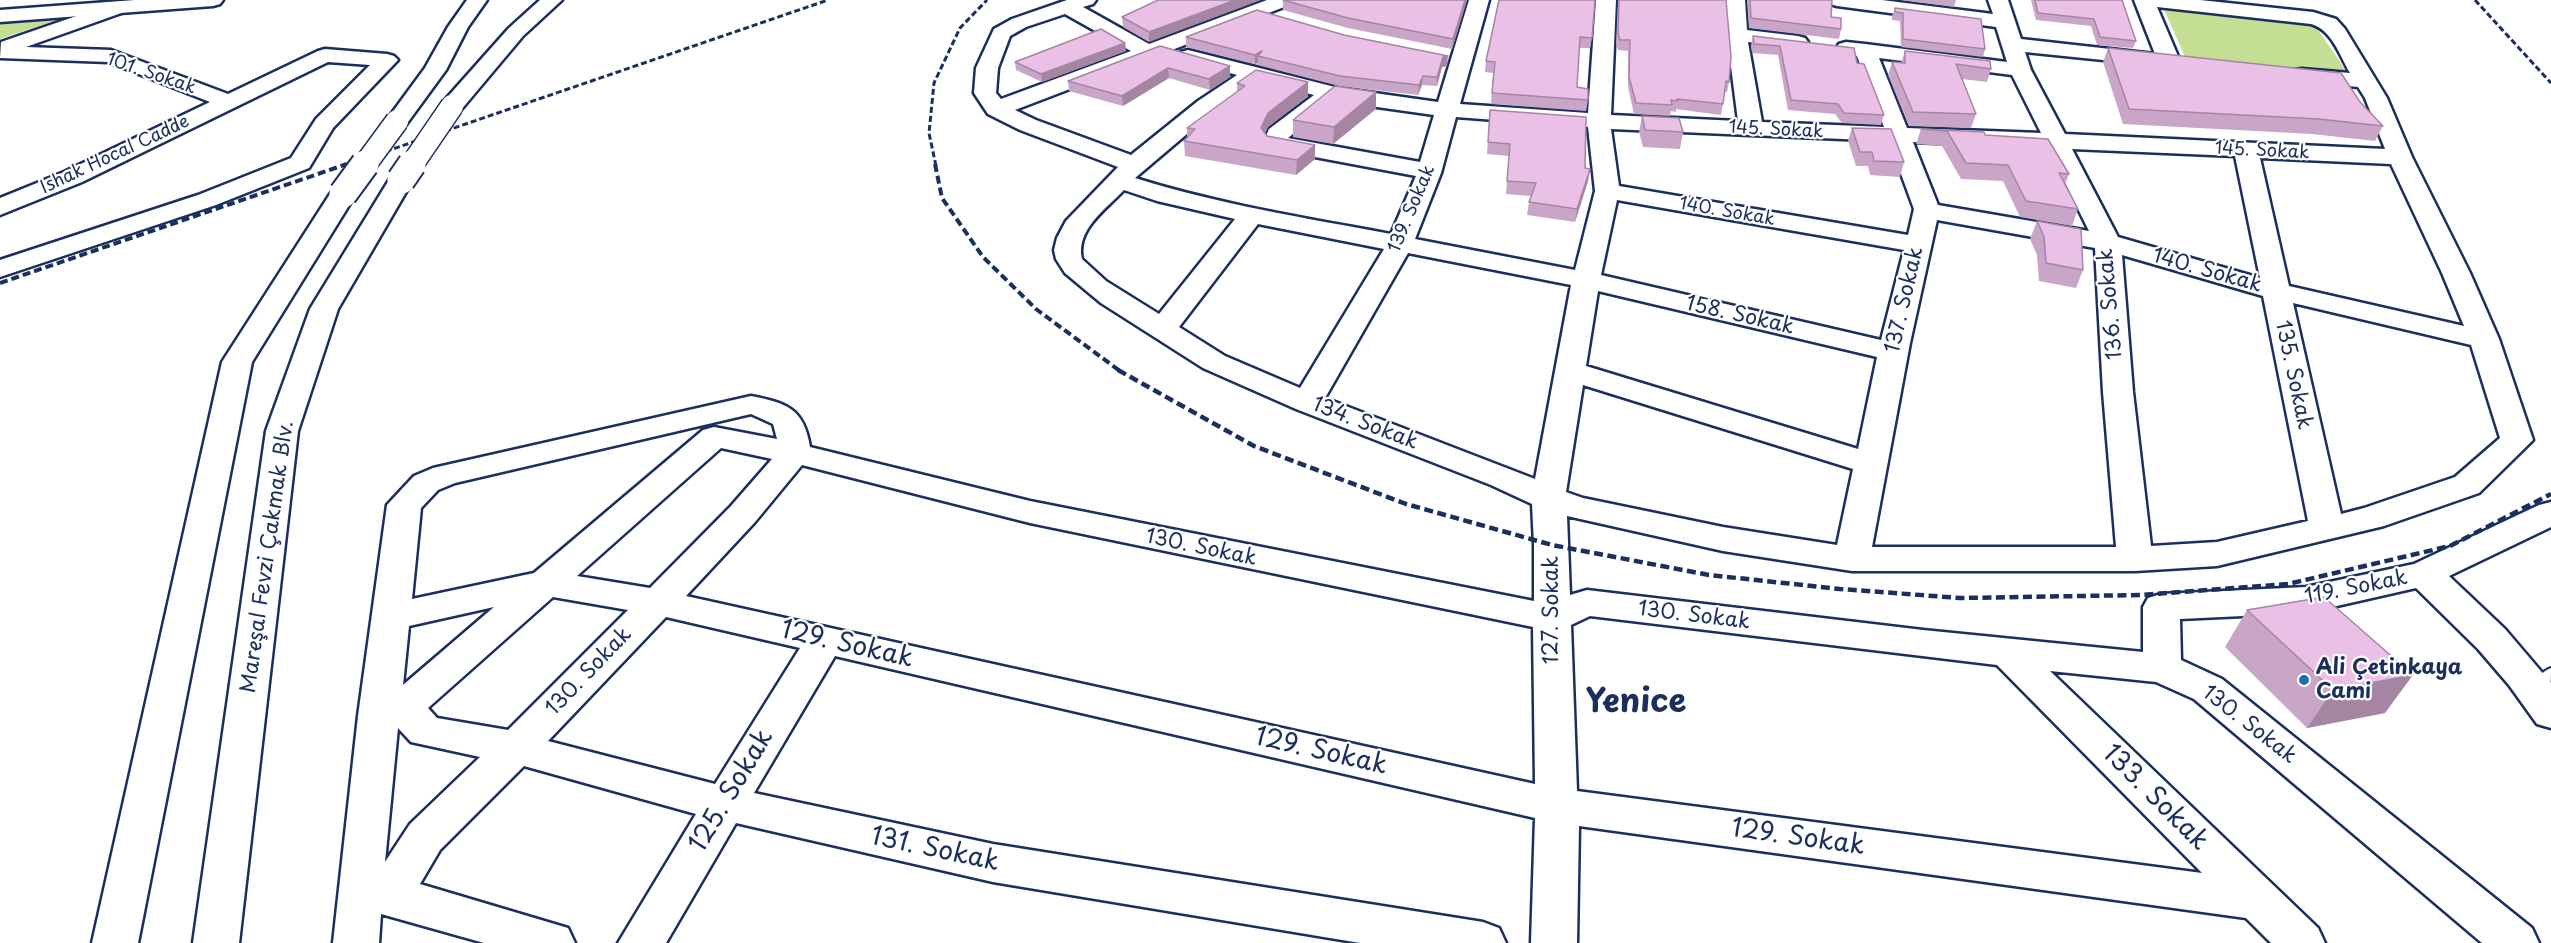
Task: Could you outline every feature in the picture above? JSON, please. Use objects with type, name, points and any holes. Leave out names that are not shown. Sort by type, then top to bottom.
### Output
[{"type":"street","points":[[0,6],[74,0]]},
{"type":"street","points":[[0,16],[213,0]]},
{"type":"street","points":[[115,943],[237,362],[343,194],[435,70],[455,17],[477,0]]},
{"type":"street","name":"Mareşal Fevzi Çakmak Blv.","points":[[216,943],[282,431],[324,309],[401,180],[452,106],[516,32],[552,0]]},
{"type":"street","name":"139. Sokak","points":[[1307,402],[1399,246],[1429,171],[1447,110],[1451,58],[1479,0]]},
{"type":"street","name":"127. Sokak","points":[[1554,943],[1557,806],[1552,545],[1548,498],[1586,280],[1606,192],[1599,121],[1606,0]]},
{"type":"street","points":[[1735,0],[1737,35],[1751,129]]},
{"type":"street","points":[[1838,0],[2012,45]]},
{"type":"street","name":"136. Sokak","points":[[1998,0],[2012,45],[2108,242],[2118,392],[2135,559]]},
{"type":"street","points":[[1737,35],[1865,50],[2012,45],[2180,62],[2145,0]]},
{"type":"street","points":[[2145,0],[2313,18],[2329,23],[2338,33],[2376,98],[2400,157],[2456,273],[2484,339]]},
{"type":"street","points":[[1077,3],[1019,23],[1001,33],[987,68],[985,93],[996,109],[1074,144],[1166,196],[1252,215],[1162,329]]},
{"type":"street","name":"145. Sokak","points":[[1077,3],[1154,50],[1330,93],[1447,110],[1751,129],[2400,157]]},
{"type":"street","points":[[0,50],[120,7]]},
{"type":"street","points":[[996,109],[1257,11],[1287,10]]},
{"type":"street","name":"101. Sokak","points":[[0,50],[111,56],[229,102]]},
{"type":"street","points":[[1865,50],[1927,211]]},
{"type":"street","name":"Ishak Hocal Cadde","points":[[0,207],[73,177],[325,55],[387,60],[324,124],[300,163],[207,200],[0,269]]},
{"type":"street","points":[[2272,72],[2365,81]]},
{"type":"street","name":"134. Sokak","points":[[1253,74],[1206,106],[1127,173],[1075,227],[1069,238],[1069,258],[1079,274],[1214,362],[1307,402],[1577,508],[1723,539],[1852,559],[2135,559],[2217,554],[2372,519],[2467,485],[2517,440],[2484,339]]},
{"type":"street","points":[[1330,93],[1277,134],[1275,143],[1429,171]]},
{"type":"street","name":"135. Sokak","points":[[2246,150],[2327,529]]},
{"type":"street","name":"140. Sokak","points":[[1606,192],[1918,245]]},
{"type":"street","name":"140. Sokak","points":[[1927,211],[2108,242],[2275,291],[2484,339]]},
{"type":"street","name":"137. Sokak","points":[[1852,559],[1893,352],[1927,211]]},
{"type":"street","name":"158. Sokak","points":[[1252,215],[1399,246],[1586,280],[1893,352]]},
{"type":"street","points":[[1570,371],[1871,464]]},
{"type":"street","points":[[391,711],[547,583],[751,405]]},
{"type":"street","points":[[356,943],[374,895],[391,711],[393,616],[404,505],[426,483],[445,475],[751,405],[776,410],[791,427],[795,453]]},
{"type":"street","name":"130. Sokak","points":[[714,437],[795,453],[1030,512],[1552,618],[1587,603],[2162,668],[2208,689],[2516,943]]},
{"type":"street","name":"130. Sokak","points":[[374,895],[425,837],[560,704],[743,514],[795,453]]},
{"type":"street","points":[[2423,574],[2551,513]]},
{"type":"street","name":"119. Sokak","points":[[2162,668],[2161,607],[2306,600],[2423,574],[2467,612],[2547,694]]},
{"type":"street","name":"129. Sokak","points":[[393,616],[547,583],[657,602],[1557,806],[2258,900]]},
{"type":"street","name":"125. Sokak","points":[[641,943],[825,640]]},
{"type":"street","name":"133. Sokak","points":[[2007,652],[2302,943]]},
{"type":"street","name":"131. Sokak","points":[[391,711],[425,731],[514,747],[677,793],[993,863],[1483,943]]},
{"type":"street","points":[[374,895],[552,943]]},
{"type":"green space","points":[[2162,5],[2312,21],[2349,75],[2185,57]]},
{"type":"green space","points":[[79,13],[0,39],[0,20]]},
{"type":"building","points":[[1158,0],[1235,0],[1149,32],[1122,17]]},
{"type":"building","points":[[1283,0],[1465,0],[1453,39],[1348,18]]},
{"type":"building","points":[[1499,0],[1595,0],[1592,38],[1580,37],[1577,87],[1588,89],[1588,100],[1492,93],[1495,62],[1486,61]]},
{"type":"building","points":[[1619,0],[1726,0],[1731,56],[1729,82],[1726,81],[1723,104],[1677,99],[1678,101],[1671,100],[1672,105],[1636,103],[1629,77],[1630,40],[1620,40],[1618,33]]},
{"type":"building","points":[[1750,0],[1832,0],[1831,17],[1841,18],[1841,29],[1751,18]]},
{"type":"building","points":[[2035,0],[2122,0],[2136,41],[2100,37],[2094,19],[2038,13]]},
{"type":"building","points":[[1895,8],[1981,19],[1985,49],[1903,39],[1903,13],[1895,12]]},
{"type":"building","points":[[1257,10],[1344,35],[1448,56],[1443,57],[1437,77],[1423,76],[1419,85],[1340,76],[1258,56],[1262,51],[1255,55],[1186,37]]},
{"type":"building","points":[[1101,29],[1125,43],[1041,74],[1015,62]]},
{"type":"building","points":[[1753,36],[1854,48],[1857,63],[1864,64],[1884,115],[1844,113],[1838,104],[1791,100],[1780,46],[1754,44]]},
{"type":"building","points":[[1160,46],[1230,66],[1209,79],[1168,68],[1122,96],[1068,81]]},
{"type":"building","points":[[2108,48],[2341,73],[2360,102],[2383,126],[2319,119],[2129,109]]},
{"type":"building","points":[[1905,51],[1990,61],[1991,69],[1956,64],[1976,114],[1913,112],[1892,62],[1905,63]]},
{"type":"building","points":[[1256,70],[1308,82],[1268,113],[1261,128],[1267,136],[1315,145],[1297,160],[1184,141],[1195,129],[1187,128],[1245,86],[1237,83]]},
{"type":"building","points":[[1335,86],[1376,92],[1334,127],[1293,120]]},
{"type":"building","points":[[1490,110],[1586,117],[1585,168],[1590,169],[1577,209],[1529,202],[1536,183],[1507,181],[1510,144],[1488,142]]},
{"type":"building","points":[[1642,116],[1679,118],[1683,132],[1645,130]]},
{"type":"building","points":[[1852,128],[1891,129],[1904,162],[1874,161],[1872,152],[1860,152]]},
{"type":"building","points":[[1921,129],[1984,132],[1985,135],[2048,139],[2069,174],[2059,173],[2078,209],[2026,201],[2008,165],[1966,163],[1947,131]]},
{"type":"building","points":[[2037,221],[2081,229],[2083,270],[2046,263],[2044,237]]},
{"type":"building","points":[[2324,597],[2413,675],[2333,690],[2247,610]]},
{"type":"railway","points":[[343,166],[828,0]]},
{"type":"railway","points":[[936,166],[929,133],[934,83],[960,28],[987,0]]},
{"type":"railway","points":[[2475,0],[2551,83]]},
{"type":"railway","points":[[0,283],[347,164]]},
{"type":"railway","points":[[935,164],[942,198],[983,257],[1036,309],[1120,371]]},
{"type":"railway","points":[[1118,370],[1254,446],[1406,504],[1552,545],[1709,575],[1840,589],[1960,598],[2140,595],[2288,584],[2450,546],[2551,494]]},
{"type":"place","name":"Ali Çetinkaya Cami","points":[[2304,680]]},
{"type":"district","name":"Yenice","points":[[1636,703]]}]
